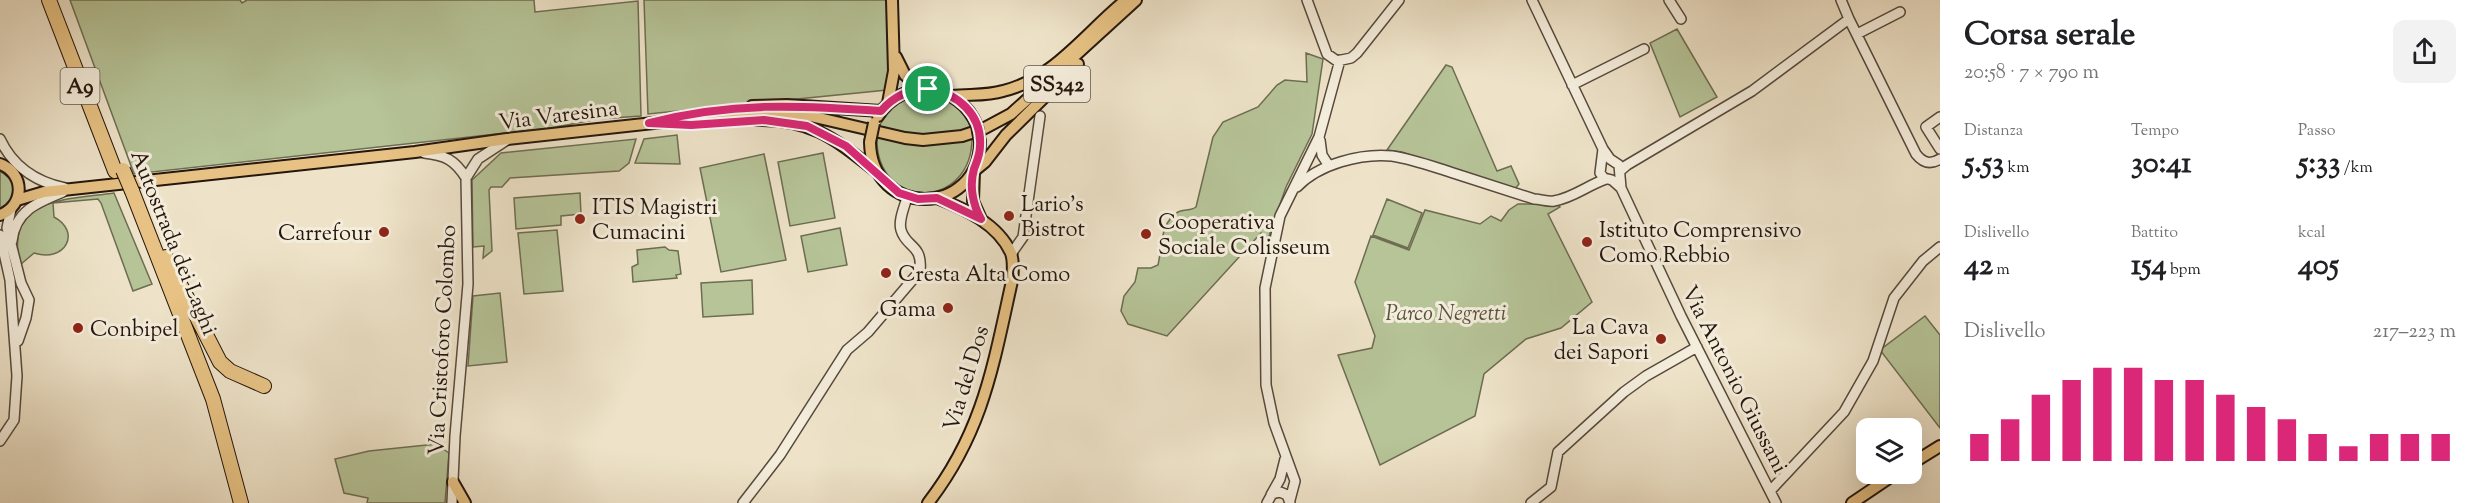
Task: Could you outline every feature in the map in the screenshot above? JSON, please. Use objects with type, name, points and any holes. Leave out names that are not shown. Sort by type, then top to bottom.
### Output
[{"type":"highway","name":"Autostrada dei Laghi","points":[[49,0],[192,354],[236,500]]},
{"type":"highway","name":"Autostrada dei Laghi","points":[[57,0],[119,170]]},
{"type":"highway","points":[[128,192],[220,362],[230,371],[264,386]]},
{"type":"main road","points":[[877,172],[872,160],[870,142],[874,123],[884,107],[894,79],[892,0]]},
{"type":"main road","name":"SS342","points":[[952,96],[1005,91],[1035,79],[1051,68],[1126,0]]},
{"type":"main road","name":"Via Varesina","points":[[0,215],[14,205],[44,192],[415,152],[649,123],[765,113],[829,119],[905,138],[923,140],[962,136],[983,129],[1011,114],[1136,0]]},
{"type":"main road","name":"SS342","points":[[974,171],[985,162],[1006,135],[1142,0]]},
{"type":"main road","points":[[895,53],[905,75],[921,89]]},
{"type":"main road","points":[[921,89],[937,90],[952,96],[966,107],[977,126],[980,142],[978,161],[974,171],[959,188],[937,198],[922,199],[908,196],[891,188],[877,172],[834,139],[794,123],[764,120],[691,125],[649,123],[683,114],[755,106],[884,107],[901,95],[921,89]]},
{"type":"main road","points":[[1,163],[14,172],[18,181],[19,191],[14,205]]},
{"type":"main road","points":[[974,171],[973,201],[981,219],[1011,254]]},
{"type":"main road","name":"Via Varesina","points":[[18,181],[25,187],[44,192]]},
{"type":"main road","points":[[937,198],[981,219]]},
{"type":"main road","name":"Via del Dos","points":[[928,503],[964,448],[981,408],[1012,281],[1011,254]]},
{"type":"main road","points":[[1922,457],[1940,446]]},
{"type":"main road","points":[[453,482],[465,503]]},
{"type":"main road","points":[[1852,503],[1880,484]]},
{"type":"street","points":[[1307,0],[1327,54],[1331,58],[1340,60],[1351,58],[1357,52],[1399,0]]},
{"type":"street","name":"Via Antonio Giussani","points":[[1533,0],[1697,347],[1776,503]]},
{"type":"street","points":[[1669,0],[1681,19]]},
{"type":"street","points":[[1841,0],[1916,154],[1926,163],[1933,163],[1940,159]]},
{"type":"street","points":[[1857,34],[1900,12]]},
{"type":"street","points":[[1290,195],[1303,181],[1329,166],[1368,156],[1390,156],[1412,160],[1534,199],[1554,201],[1578,193],[1613,170],[1752,91],[1849,19]]},
{"type":"street","points":[[1572,85],[1644,49]]},
{"type":"street","points":[[1290,502],[1295,481],[1269,405],[1266,385],[1264,303],[1280,216],[1319,137],[1340,60]]},
{"type":"street","name":"Via del Dos","points":[[1011,254],[1023,237],[1040,116]]},
{"type":"street","points":[[1940,117],[1926,127],[1940,149]]},
{"type":"street","points":[[1319,137],[1322,154],[1329,166]]},
{"type":"street","points":[[0,139],[15,163],[27,174],[43,182],[71,189]]},
{"type":"street","points":[[415,152],[439,155],[457,165],[466,178],[478,159],[507,139]]},
{"type":"street","points":[[457,165],[461,145]]},
{"type":"street","name":"Via Cristoforo Colombo","points":[[452,503],[468,284],[466,178]]},
{"type":"street","points":[[12,247],[14,230],[23,213],[71,189]]},
{"type":"street","points":[[743,503],[780,455],[843,355],[868,332],[920,271],[921,260],[916,249],[901,232],[901,221],[908,196]]},
{"type":"street","points":[[14,205],[7,228],[21,283],[29,300],[16,346]]},
{"type":"street","points":[[0,235],[7,263],[16,346],[16,412],[14,420],[0,441]]},
{"type":"street","points":[[1771,490],[1844,412],[1874,361],[1894,298],[1923,261],[1940,247]]},
{"type":"street","points":[[13,308],[20,311],[28,309]]},
{"type":"street","points":[[1531,503],[1551,487],[1558,452],[1639,382],[1697,347]]},
{"type":"street","points":[[1269,499],[1284,469],[1284,454]]},
{"type":"street","name":"Via Antonio Giussani","points":[[1771,490],[1785,503]]},
{"type":"street","points":[[1269,499],[1276,492],[1284,493],[1290,502]]},
{"type":"green space","points":[[70,0],[240,0],[242,3],[247,0],[534,0],[535,12],[638,1],[641,116],[598,119],[551,128],[134,174]]},
{"type":"green space","points":[[644,0],[887,0],[891,57],[887,90],[648,114]]},
{"type":"green space","points":[[1677,29],[1717,97],[1680,117],[1650,43]]},
{"type":"green space","points":[[1306,53],[1323,59],[1312,134],[1286,187],[1268,239],[1261,233],[1167,336],[1128,324],[1121,311],[1124,296],[1135,282],[1138,268],[1151,268],[1158,265],[1165,229],[1172,216],[1180,211],[1196,207],[1213,137],[1223,122],[1258,107],[1277,85],[1285,80],[1307,82]]},
{"type":"green space","points":[[1446,65],[1452,67],[1497,171],[1511,166],[1519,184],[1514,190],[1402,152],[1387,150]]},
{"type":"green space","points":[[928,94],[955,105],[965,115],[971,128],[948,133],[925,134],[878,128],[887,114],[898,104],[911,97]]},
{"type":"green space","points":[[677,135],[680,164],[635,163],[644,139]]},
{"type":"green space","points":[[877,137],[924,144],[972,138],[968,162],[957,179],[941,189],[924,193],[906,189],[891,179],[881,161]]},
{"type":"green space","points":[[636,139],[629,163],[619,171],[510,178],[502,187],[491,187],[489,190],[492,251],[483,258],[484,246],[473,247],[472,180],[501,153]]},
{"type":"green space","points":[[823,153],[835,218],[790,226],[778,162]]},
{"type":"green space","points":[[764,154],[786,260],[721,272],[700,168]]},
{"type":"green space","points":[[0,171],[11,179],[13,193],[10,200],[0,209]]},
{"type":"green space","points":[[114,193],[152,284],[133,291],[98,199],[53,203],[54,217],[67,230],[66,244],[54,254],[34,253],[20,265],[17,243],[21,226],[30,214],[43,206],[59,201]]},
{"type":"green space","points":[[580,193],[581,214],[561,216],[561,225],[516,229],[514,198]]},
{"type":"green space","points":[[1387,199],[1422,213],[1408,248],[1373,235]]},
{"type":"green space","name":"Parco Negretti","points":[[1518,204],[1556,204],[1560,207],[1548,214],[1592,302],[1561,328],[1526,339],[1484,374],[1475,416],[1380,465],[1338,355],[1372,348],[1375,336],[1355,282],[1371,236],[1409,250],[1425,210],[1480,224],[1491,216],[1501,221],[1509,210]]},
{"type":"green space","points":[[840,228],[847,265],[808,272],[801,236]]},
{"type":"green space","points":[[557,230],[563,291],[524,294],[518,233]]},
{"type":"green space","points":[[665,247],[678,251],[681,274],[676,275],[677,278],[633,282],[632,267],[638,264],[637,250]]},
{"type":"green space","points":[[752,280],[753,314],[703,317],[701,283]]},
{"type":"green space","points":[[500,293],[507,362],[468,366],[473,296]]},
{"type":"green space","points":[[1925,316],[1940,335],[1940,428],[1880,350]]},
{"type":"green space","points":[[436,444],[449,453],[445,503],[367,503],[368,498],[344,493],[335,459],[369,451]]},
{"type":"place","name":"Lario's Bistrot","points":[[1009,216]]},
{"type":"place","name":"ITIS Magistri Cumacini","points":[[580,219]]},
{"type":"place","name":"Carrefour","points":[[384,232]]},
{"type":"place","name":"Cooperativa Sociale Colisseum","points":[[1146,234]]},
{"type":"place","name":"Istituto Comprensivo Como Rebbio","points":[[1587,242]]},
{"type":"place","name":"Cresta Alta Como","points":[[886,273]]},
{"type":"place","name":"Gama","points":[[948,308]]},
{"type":"place","name":"Conbipel","points":[[78,328]]},
{"type":"place","name":"La Cava dei Sapori","points":[[1661,339]]},
{"type":"route","points":[[928,89],[937,90],[958,100],[972,115],[976,124],[980,134],[980,148],[974,171],[972,195],[981,219],[937,198],[910,198],[899,193],[846,146],[807,126],[764,120],[691,125],[649,123],[683,114],[731,107],[787,105],[881,111],[901,95],[914,90],[928,89]]}]
